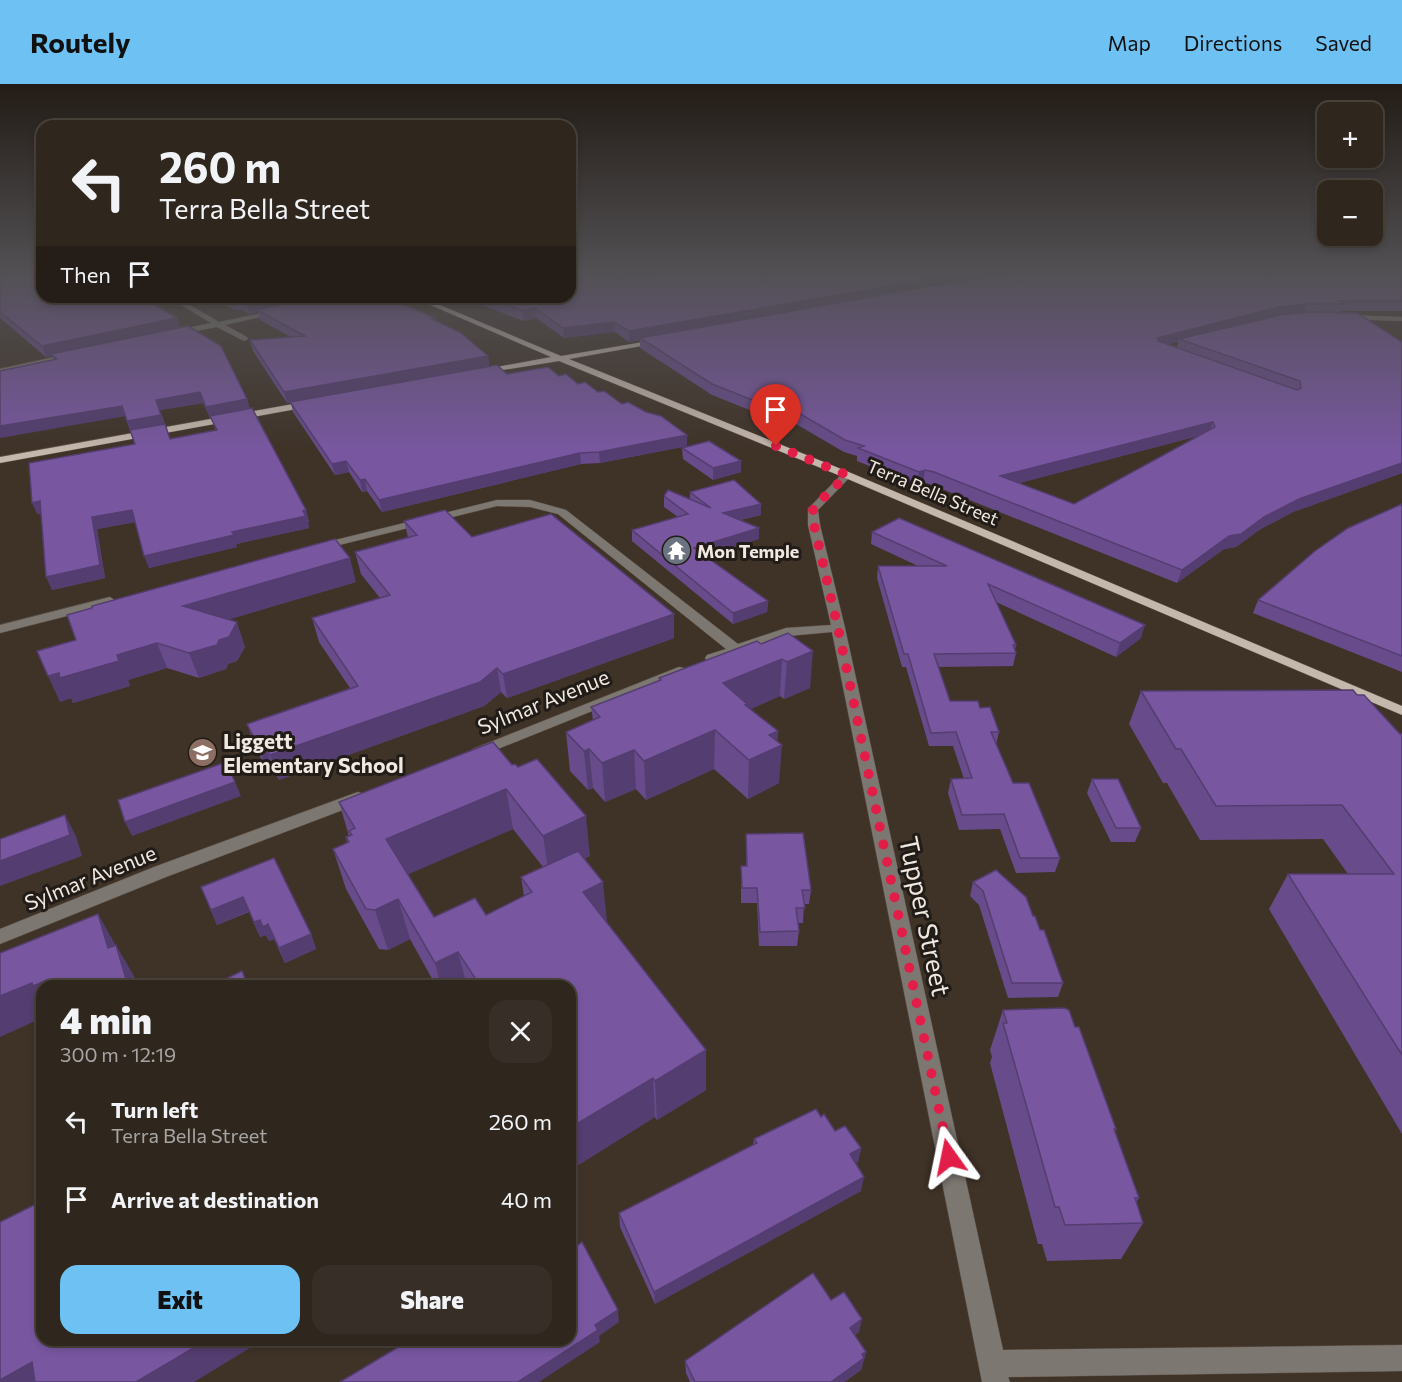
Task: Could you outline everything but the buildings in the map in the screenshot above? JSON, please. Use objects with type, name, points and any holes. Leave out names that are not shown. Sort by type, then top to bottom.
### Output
[{"type":"main road","name":"Terra Bella Street","points":[[495,331],[847,475],[1402,711]]},
{"type":"main road","points":[[472,373],[672,339]]},
{"type":"main road","points":[[0,460],[325,401]]},
{"type":"street","points":[[161,336],[187,331]]},
{"type":"street","points":[[229,331],[244,339]]},
{"type":"street","points":[[0,371],[10,365],[81,353]]},
{"type":"street","name":"Tupper Street","points":[[847,475],[813,508],[814,525],[838,628],[994,1373]]},
{"type":"street","points":[[302,552],[497,503],[543,504],[562,512],[735,649]]},
{"type":"street","points":[[0,629],[126,597]]},
{"type":"street","name":"Sylmar Avenue","points":[[463,758],[735,649],[786,632],[838,628]]},
{"type":"street","name":"Sylmar Avenue","points":[[0,937],[160,872],[373,792]]},
{"type":"street","points":[[994,1373],[1402,1358]]},
{"type":"place","name":"Mon Temple","points":[[676,551]]},
{"type":"place","name":"Liggett Elementary School","points":[[202,752]]},
{"type":"route","points":[[776,446],[847,475],[813,508],[814,525],[838,628],[949,1157]]}]
